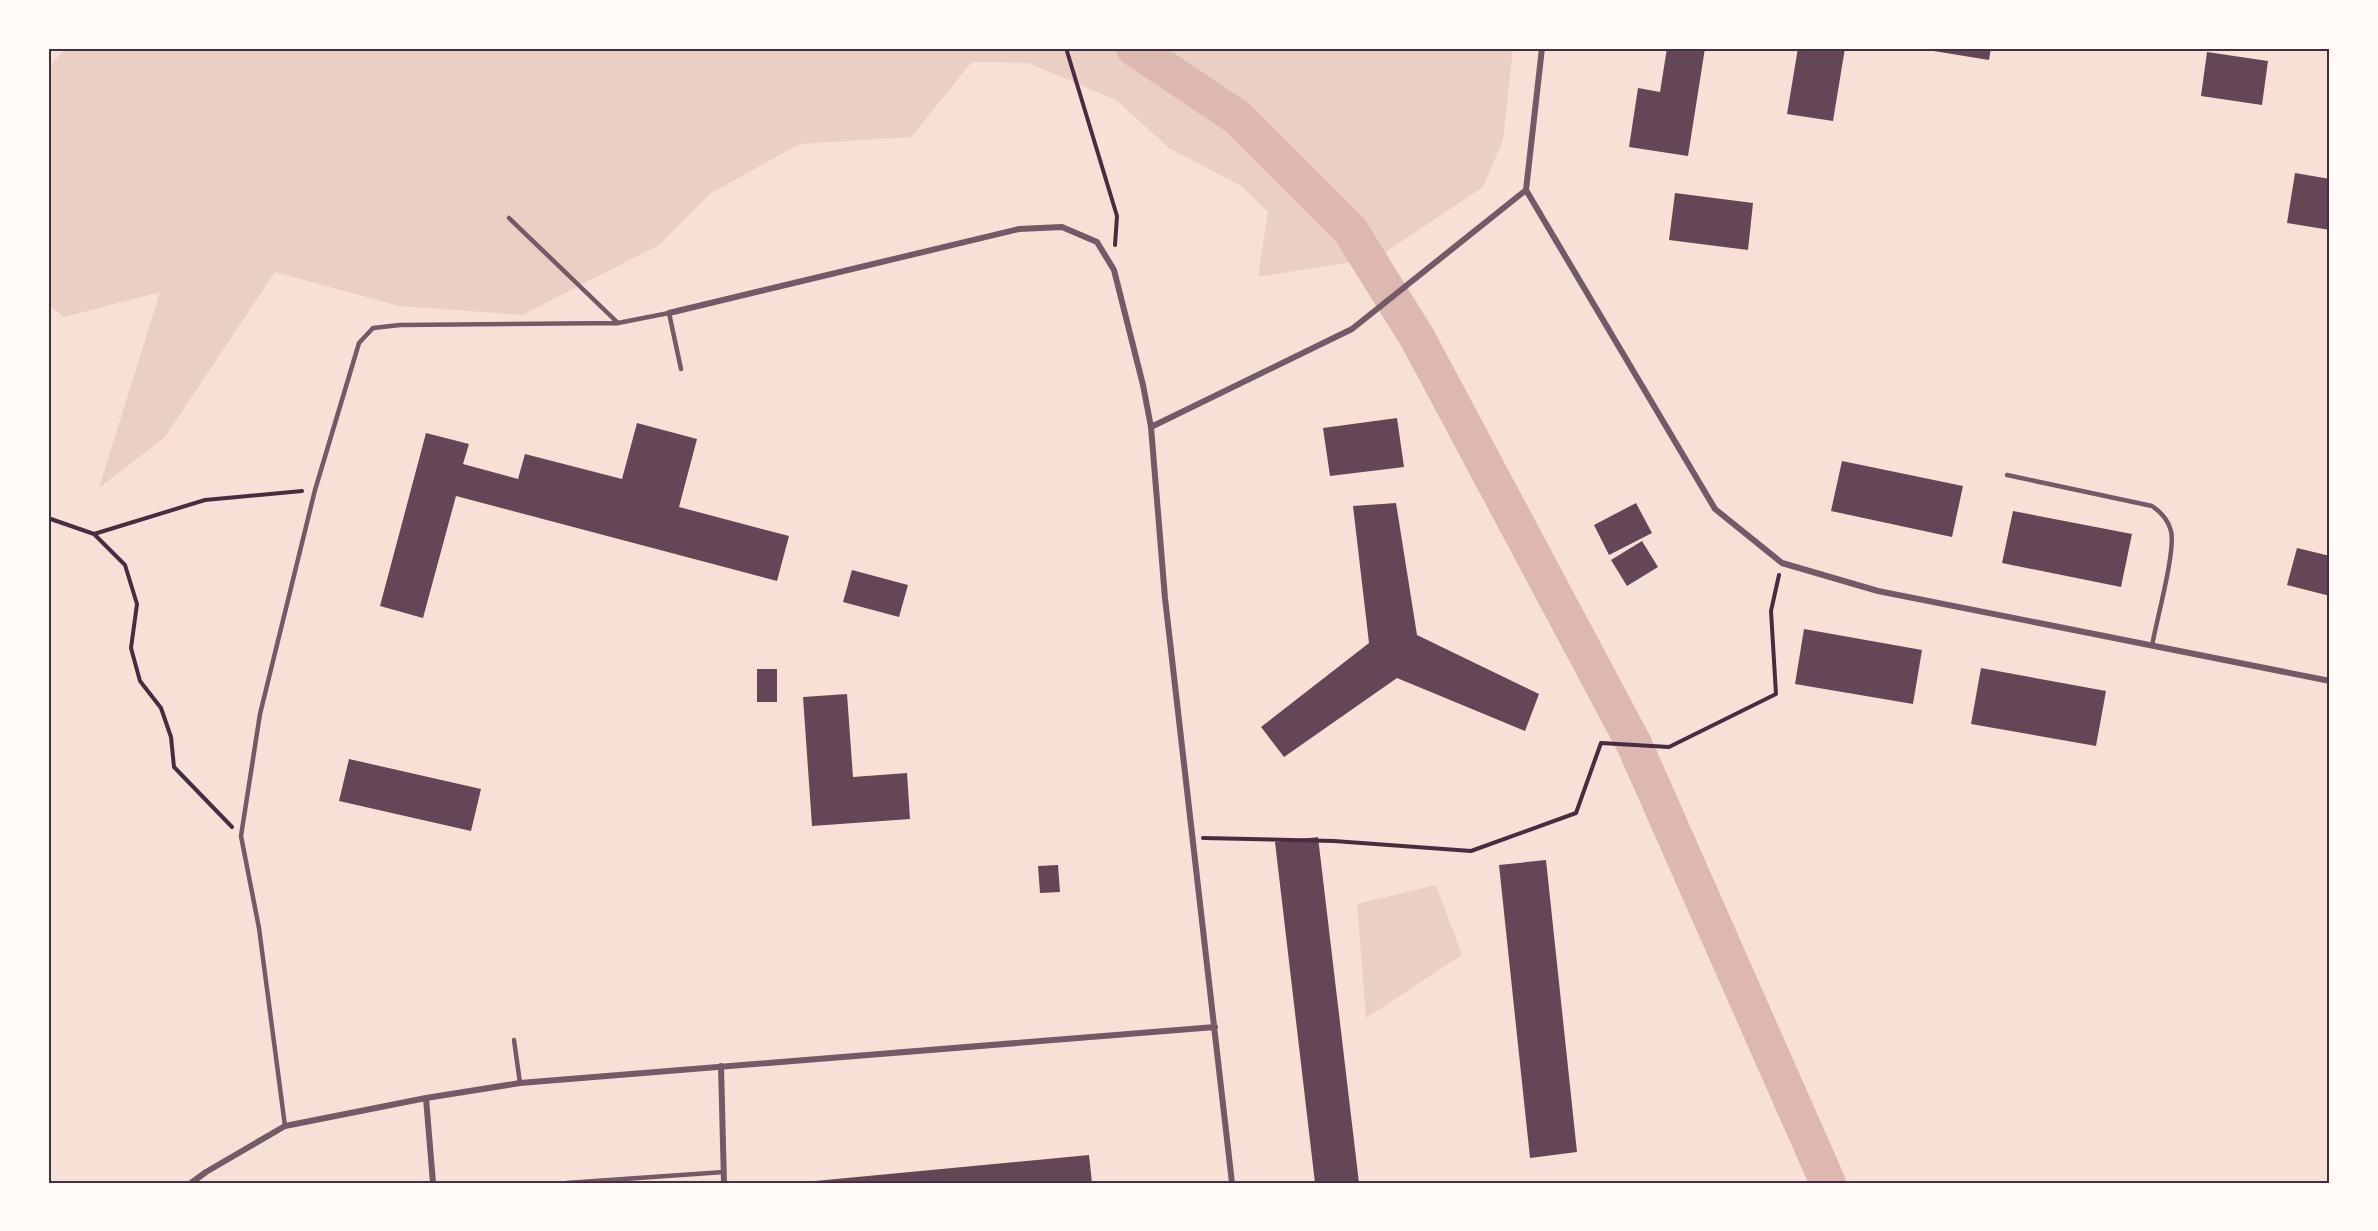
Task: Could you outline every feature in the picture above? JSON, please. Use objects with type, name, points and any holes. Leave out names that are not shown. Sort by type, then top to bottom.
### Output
[{"type":"street","points":[[1542,48],[1526,190],[1715,509],[1782,563],[1878,591],[2330,681]]},
{"type":"street","points":[[1150,427],[1352,329],[1526,190]]},
{"type":"street","points":[[669,313],[1019,229],[1062,227],[1097,242],[1114,270],[1143,385],[1150,427],[1165,598],[1232,1183]]},
{"type":"street","points":[[191,1183],[285,1126],[426,1098],[520,1083],[1215,1028]]},
{"type":"street","points":[[721,1066],[724,1183]]},
{"type":"street","points":[[426,1098],[433,1183]]},
{"type":"lane","points":[[509,218],[618,323]]},
{"type":"lane","points":[[285,1126],[259,928],[241,836],[260,714],[315,490],[359,343],[373,328],[400,325],[618,323],[669,313],[681,369]]},
{"type":"lane","points":[[2007,475],[2152,506],[2164,515],[2171,532],[2170,555],[2152,646]]},
{"type":"lane","points":[[514,1040],[520,1083]]},
{"type":"lane","points":[[566,1183],[724,1172]]},
{"type":"path","points":[[1066,48],[1117,216],[1114,270]]},
{"type":"path","points":[[94,534],[205,500],[315,490]]},
{"type":"path","points":[[48,518],[94,534],[125,565],[137,604],[131,648],[141,681],[161,708],[171,737],[174,767],[241,836]]},
{"type":"path","points":[[1193,838],[1334,841],[1471,851],[1576,813],[1601,743],[1669,747],[1776,694],[1771,611],[1782,563]]},
{"type":"shaded area","points":[[65,48],[1513,48],[1503,140],[1483,187],[1377,258],[1258,277],[1268,212],[1241,186],[1169,148],[1116,100],[1028,63],[972,62],[911,137],[800,144],[711,193],[659,245],[522,315],[399,306],[275,272],[165,437],[99,488],[160,292],[64,317],[48,304],[48,69]]},
{"type":"shaded area","points":[[1436,885],[1462,955],[1366,1018],[1357,904]]},
{"type":"building","points":[[1667,48],[1705,48],[1688,156],[1629,147],[1638,88],[1660,92]]},
{"type":"building","points":[[1798,48],[1845,48],[1833,121],[1787,114]]},
{"type":"building","points":[[1915,48],[1991,48],[1989,60]]},
{"type":"building","points":[[2207,52],[2268,61],[2262,105],[2201,96]]},
{"type":"building","points":[[2295,173],[2330,179],[2330,230],[2287,223]]},
{"type":"building","points":[[1675,193],[1753,203],[1748,250],[1669,240]]},
{"type":"building","points":[[1397,418],[1404,467],[1330,476],[1323,428]]},
{"type":"building","points":[[637,423],[697,439],[679,507],[789,536],[777,581],[456,496],[423,618],[380,606],[426,433],[469,444],[463,464],[518,479],[525,454],[622,479]]},
{"type":"building","points":[[1842,461],[1963,486],[1952,537],[1831,511]]},
{"type":"building","points":[[1396,503],[1417,635],[1539,694],[1525,731],[1397,678],[1284,757],[1261,727],[1369,643],[1353,506]]},
{"type":"building","points":[[1636,503],[1652,533],[1609,555],[1594,525]]},
{"type":"building","points":[[2013,511],[2132,534],[2121,587],[2002,563]]},
{"type":"building","points":[[1642,541],[1658,567],[1627,586],[1611,560]]},
{"type":"building","points":[[2297,548],[2330,556],[2330,596],[2287,585]]},
{"type":"building","points":[[852,570],[908,585],[899,617],[843,602]]},
{"type":"building","points":[[1804,629],[1922,650],[1913,704],[1795,684]]},
{"type":"building","points":[[1981,668],[2106,691],[2096,746],[1971,724]]},
{"type":"building","points":[[757,669],[777,669],[777,702],[757,702]]},
{"type":"building","points":[[847,694],[853,777],[907,773],[910,819],[812,826],[803,697]]},
{"type":"building","points":[[349,759],[481,789],[471,831],[339,801]]},
{"type":"building","points":[[1318,837],[1359,1183],[1315,1183],[1275,842]]},
{"type":"building","points":[[1546,860],[1577,1152],[1530,1158],[1499,865]]},
{"type":"building","points":[[1058,865],[1060,892],[1040,893],[1038,866]]},
{"type":"building","points":[[1089,1155],[1092,1183],[815,1183],[815,1181]]},
{"type":"waterway","points":[[1134,48],[1237,117],[1350,230],[1418,339],[1634,744],[1828,1183]]}]
